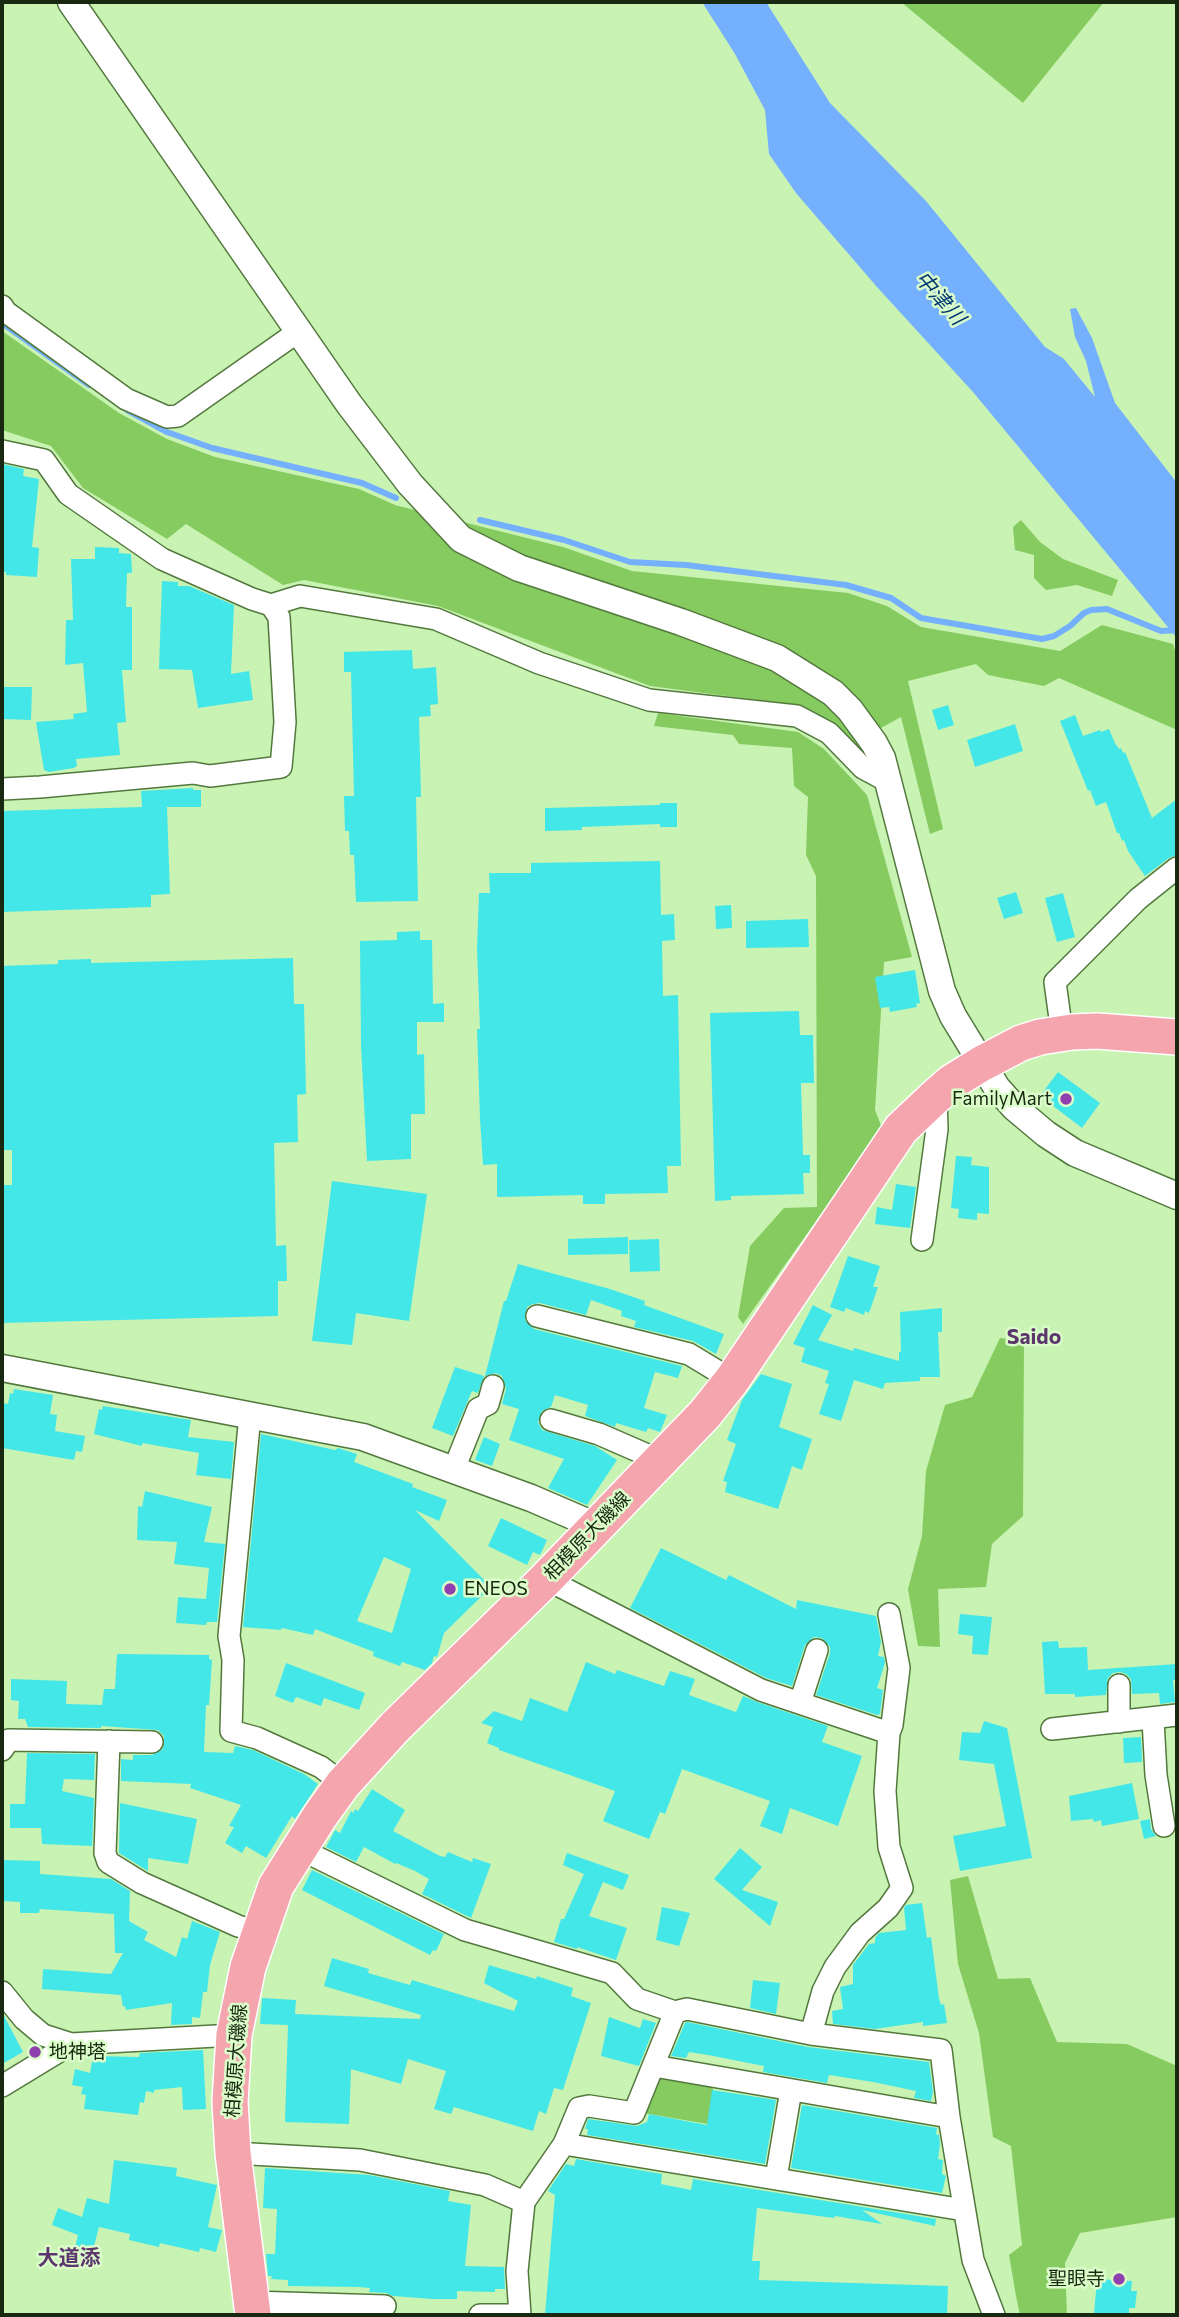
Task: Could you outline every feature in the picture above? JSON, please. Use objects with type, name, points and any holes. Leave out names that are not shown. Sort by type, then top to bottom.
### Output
[{"type":"main road","name":"相模原大磯線","points":[[252,2309],[233,2153],[230,2102],[239,1999],[276,1886],[343,1784],[395,1727],[546,1579],[705,1414],[732,1380],[901,1129],[936,1096],[952,1082],[1021,1043],[1062,1033],[1097,1031],[1177,1037]]},
{"type":"street","points":[[71,2],[349,404],[410,484],[461,539],[519,568],[777,658],[807,674],[833,693],[864,727],[882,758],[942,991],[953,1017],[997,1088],[1015,1108],[1046,1134],[1075,1153],[1177,1196]]},
{"type":"street","points":[[2,306],[6,312],[126,398],[167,417],[178,416],[299,331]]},
{"type":"street","points":[[2,452],[44,460],[68,494],[162,559],[252,599],[271,605],[300,596],[436,619],[539,663],[649,700],[797,716],[829,733],[863,768],[889,782]]},
{"type":"street","points":[[2,789],[193,774],[210,776],[281,766],[285,723],[279,617],[271,605]]},
{"type":"street","points":[[1062,1033],[1055,982],[1138,899],[1177,868]]},
{"type":"street","points":[[922,1240],[937,1129],[936,1096]]},
{"type":"street","points":[[537,1316],[599,1322],[689,1354],[732,1380]]},
{"type":"street","points":[[2,1368],[363,1437],[454,1469],[596,1526]]},
{"type":"street","points":[[454,1469],[472,1407],[488,1404],[493,1386]]},
{"type":"street","points":[[250,1415],[229,1636],[233,1660],[231,1731],[257,1738],[321,1767],[343,1784]]},
{"type":"street","points":[[564,1418],[660,1461]]},
{"type":"street","points":[[546,1579],[761,1690],[889,1733]]},
{"type":"street","points":[[811,2034],[824,1991],[835,1967],[860,1933],[888,1908],[902,1888],[889,1847],[885,1791],[889,1733],[899,1668],[889,1614]]},
{"type":"street","points":[[800,1703],[817,1650]]},
{"type":"street","points":[[1119,1685],[1119,1722]]},
{"type":"street","points":[[1052,1729],[1177,1715]]},
{"type":"street","points":[[1153,1719],[1156,1775],[1164,1826]]},
{"type":"street","points":[[2,1751],[9,1740],[152,1742]]},
{"type":"street","points":[[109,1741],[105,1853],[108,1862],[142,1884],[238,1926],[259,1932]]},
{"type":"street","points":[[300,1849],[466,1930],[612,1973],[637,1999],[676,2012],[687,2010],[811,2034],[941,2050],[973,2260],[994,2315]]},
{"type":"street","points":[[2,1992],[24,2019],[43,2035],[71,2044],[234,2035]]},
{"type":"street","points":[[480,2315],[520,2315],[517,2272],[524,2202],[564,2144],[579,2108],[589,2106],[634,2113],[676,2012]]},
{"type":"street","points":[[2,2086],[71,2044]]},
{"type":"street","points":[[654,2066],[949,2116]]},
{"type":"street","points":[[776,2178],[791,2090]]},
{"type":"street","points":[[564,2144],[964,2210]]},
{"type":"street","points":[[233,2153],[360,2160],[485,2185],[524,2202]]},
{"type":"street","points":[[252,2309],[385,2306]]},
{"type":"green space","points":[[901,2],[1104,2],[1023,103]]},
{"type":"green space","points":[[2,331],[119,413],[167,439],[215,457],[359,489],[395,505],[563,547],[632,571],[848,593],[887,606],[921,627],[1060,651],[1102,625],[1173,644],[1177,657],[1177,730],[1059,678],[1044,686],[988,675],[976,664],[908,681],[943,829],[930,834],[901,717],[859,740],[867,752],[862,758],[840,729],[803,706],[650,686],[438,606],[304,580],[283,585],[186,524],[167,539],[83,488],[51,446],[2,430]]},
{"type":"green space","points":[[1021,520],[1040,542],[1063,559],[1118,580],[1112,596],[1077,585],[1046,590],[1034,578],[1034,555],[1015,550],[1013,527]]},
{"type":"green space","points":[[658,713],[798,732],[824,749],[867,795],[912,957],[884,962],[875,1110],[882,1128],[743,1324],[738,1317],[750,1246],[784,1208],[817,1207],[816,876],[806,855],[808,797],[794,786],[792,748],[739,744],[733,735],[654,726]]},
{"type":"green space","points":[[1000,1338],[1024,1341],[1023,1516],[992,1544],[986,1587],[938,1589],[940,1647],[918,1646],[908,1589],[922,1536],[926,1471],[945,1405],[972,1397]]},
{"type":"green space","points":[[968,1876],[998,1979],[1030,1978],[1057,2042],[1127,2044],[1177,2066],[1177,2217],[1080,2233],[1065,2263],[1067,2315],[1020,2315],[1009,2255],[1022,2245],[1011,2146],[993,2137],[979,2033],[958,1964],[950,1880]]},
{"type":"green space","points":[[664,2074],[714,2081],[708,2124],[643,2113],[656,2078]]},
{"type":"water","name":"中津川","points":[[702,2],[766,2],[830,103],[926,201],[1045,347],[1064,359],[1095,397],[1086,361],[1075,337],[1070,309],[1076,308],[1092,338],[1115,403],[1177,483],[1177,638],[973,392],[796,193],[769,154],[765,110],[735,54]]},
{"type":"building","points":[[2,464],[24,469],[23,476],[39,479],[32,547],[39,548],[37,577],[6,575],[6,572],[2,572]]},
{"type":"building","points":[[95,547],[119,548],[119,553],[131,554],[132,573],[127,573],[126,607],[132,607],[132,670],[122,670],[126,722],[117,723],[120,755],[76,759],[77,766],[74,768],[49,772],[44,770],[36,722],[74,719],[73,714],[87,712],[83,663],[65,665],[66,620],[73,620],[71,559],[95,559]]},
{"type":"building","points":[[162,581],[178,582],[178,586],[189,586],[234,605],[231,674],[249,671],[253,700],[198,708],[192,670],[159,669]]},
{"type":"building","points":[[412,650],[413,669],[436,667],[438,704],[430,705],[431,716],[419,717],[421,797],[416,797],[418,901],[356,902],[354,855],[350,855],[349,831],[345,831],[344,796],[354,796],[351,672],[344,672],[344,652]]},
{"type":"building","points":[[2,687],[32,687],[31,720],[2,719]]},
{"type":"building","points":[[948,705],[954,725],[938,730],[932,710]]},
{"type":"building","points":[[1075,715],[1083,736],[1109,729],[1119,749],[1125,752],[1152,818],[1177,799],[1177,855],[1145,876],[1117,833],[1106,802],[1096,806],[1090,790],[1088,791],[1060,721]]},
{"type":"building","points":[[1015,724],[1023,751],[975,767],[967,740]]},
{"type":"building","points":[[193,788],[201,790],[201,807],[167,807],[170,894],[151,895],[151,907],[2,912],[2,811],[142,807],[141,791]]},
{"type":"building","points":[[677,803],[677,827],[660,827],[660,824],[545,831],[545,808]]},
{"type":"building","points":[[660,861],[661,915],[674,914],[675,940],[662,941],[663,996],[678,995],[681,1166],[667,1166],[668,1193],[605,1194],[605,1204],[583,1204],[583,1195],[497,1197],[497,1164],[483,1165],[480,1119],[477,1029],[480,1029],[477,949],[479,893],[490,893],[489,873],[531,873],[531,863]]},
{"type":"building","points":[[1016,892],[1023,913],[1004,919],[997,898]]},
{"type":"building","points":[[1063,893],[1075,937],[1057,942],[1045,898]]},
{"type":"building","points":[[731,905],[732,928],[716,929],[715,906]]},
{"type":"building","points":[[808,919],[809,947],[746,948],[746,921]]},
{"type":"building","points":[[420,931],[420,940],[432,940],[433,1004],[444,1003],[444,1022],[417,1022],[417,1055],[424,1054],[425,1114],[411,1114],[411,1159],[367,1161],[361,1046],[360,941],[397,940],[397,932]]},
{"type":"building","points":[[293,958],[294,1004],[304,1004],[306,1094],[297,1095],[298,1142],[274,1143],[276,1246],[286,1245],[287,1281],[278,1281],[278,1316],[2,1323],[2,1185],[12,1185],[12,1150],[2,1150],[2,966],[58,964],[58,960],[91,959],[91,963]]},
{"type":"building","points":[[915,970],[920,1003],[916,1004],[917,1007],[890,1012],[889,1007],[880,1008],[875,977]]},
{"type":"building","points":[[799,1011],[800,1035],[813,1035],[814,1083],[801,1083],[803,1155],[810,1155],[810,1173],[803,1173],[804,1194],[731,1196],[731,1200],[715,1201],[710,1013]]},
{"type":"building","points":[[1058,1072],[1100,1103],[1082,1128],[1040,1096]]},
{"type":"building","points":[[956,1156],[972,1157],[971,1165],[989,1167],[989,1214],[977,1213],[977,1220],[958,1218],[959,1209],[951,1208]]},
{"type":"building","points":[[332,1181],[427,1194],[409,1321],[356,1313],[352,1345],[312,1341]]},
{"type":"building","points":[[896,1184],[916,1187],[910,1228],[875,1224],[877,1207],[892,1210]]},
{"type":"building","points":[[628,1237],[628,1254],[568,1255],[568,1239]]},
{"type":"building","points":[[659,1239],[660,1271],[630,1272],[629,1240]]},
{"type":"building","points":[[848,1256],[880,1266],[873,1287],[878,1287],[869,1313],[865,1311],[864,1315],[846,1308],[844,1312],[830,1307]]},
{"type":"building","points":[[518,1264],[610,1289],[645,1301],[644,1305],[724,1334],[716,1354],[693,1341],[634,1327],[636,1321],[621,1316],[622,1311],[591,1300],[586,1315],[540,1303],[527,1307],[525,1320],[534,1329],[682,1366],[678,1378],[655,1372],[644,1408],[667,1415],[660,1432],[648,1428],[646,1432],[616,1423],[615,1427],[585,1416],[588,1405],[555,1395],[551,1407],[542,1411],[538,1422],[542,1430],[595,1446],[617,1460],[587,1505],[548,1488],[564,1459],[509,1440],[519,1409],[502,1404],[506,1389],[502,1376],[496,1373],[485,1376],[504,1301]]},
{"type":"building","points":[[813,1305],[832,1315],[818,1340],[899,1361],[900,1312],[942,1308],[942,1332],[938,1332],[940,1377],[920,1377],[920,1381],[885,1383],[883,1389],[854,1380],[841,1421],[819,1414],[829,1384],[825,1383],[829,1371],[801,1362],[805,1348],[793,1344]]},
{"type":"building","points":[[455,1367],[484,1376],[478,1393],[472,1391],[453,1436],[432,1428]]},
{"type":"building","points":[[761,1374],[792,1384],[779,1427],[812,1439],[802,1470],[792,1466],[778,1509],[725,1492],[727,1482],[723,1481],[736,1444],[727,1440],[742,1400]]},
{"type":"building","points":[[14,1389],[53,1395],[50,1414],[57,1415],[55,1431],[85,1436],[82,1452],[76,1451],[74,1460],[2,1448],[2,1403],[8,1404],[10,1393],[13,1394]]},
{"type":"building","points":[[103,1406],[191,1420],[188,1437],[234,1442],[231,1479],[196,1475],[199,1453],[142,1443],[142,1446],[94,1434],[99,1409],[102,1410]]},
{"type":"building","points":[[261,1434],[357,1454],[354,1462],[447,1500],[439,1521],[415,1510],[491,1587],[444,1633],[437,1657],[434,1656],[432,1663],[425,1670],[402,1662],[400,1666],[373,1656],[374,1652],[315,1629],[313,1635],[282,1628],[243,1627]],"holes":[[[384,1557],[411,1569],[392,1633],[357,1621]]]},
{"type":"building","points":[[484,1437],[500,1444],[492,1466],[475,1460]]},
{"type":"building","points":[[145,1491],[212,1507],[204,1542],[225,1544],[217,1622],[207,1622],[206,1625],[176,1623],[178,1597],[206,1599],[209,1568],[174,1564],[177,1542],[137,1540],[138,1506],[142,1507]]},
{"type":"building","points":[[501,1518],[547,1540],[540,1555],[533,1552],[527,1565],[488,1546]]},
{"type":"building","points":[[661,1548],[726,1580],[729,1575],[796,1609],[797,1600],[876,1616],[881,1642],[878,1656],[884,1657],[885,1663],[877,1688],[883,1690],[880,1714],[816,1695],[830,1653],[830,1647],[822,1638],[814,1637],[805,1645],[792,1686],[766,1678],[630,1608]]},
{"type":"building","points":[[960,1614],[992,1617],[988,1655],[972,1654],[973,1636],[958,1634]]},
{"type":"building","points":[[1058,1641],[1059,1648],[1087,1647],[1088,1670],[1177,1664],[1177,1680],[1173,1680],[1175,1702],[1160,1704],[1159,1693],[1132,1694],[1131,1679],[1120,1672],[1113,1673],[1108,1678],[1106,1695],[1075,1697],[1075,1694],[1045,1694],[1042,1642]]},
{"type":"building","points":[[117,1654],[209,1655],[212,1660],[204,1752],[233,1753],[235,1746],[253,1750],[304,1774],[318,1784],[295,1819],[292,1816],[266,1858],[246,1846],[242,1853],[225,1843],[234,1827],[229,1826],[241,1805],[190,1788],[191,1784],[121,1781],[121,1759],[133,1760],[133,1755],[152,1755],[163,1749],[164,1736],[158,1730],[101,1726],[28,1727],[25,1719],[18,1719],[19,1701],[11,1700],[11,1679],[67,1681],[66,1704],[102,1705],[104,1689],[115,1689]]},
{"type":"building","points":[[586,1662],[615,1674],[617,1670],[664,1686],[670,1671],[695,1679],[689,1695],[736,1712],[743,1696],[828,1726],[822,1742],[862,1756],[838,1826],[790,1808],[782,1834],[760,1826],[770,1801],[682,1769],[665,1814],[660,1812],[649,1839],[603,1821],[615,1791],[499,1750],[487,1743],[493,1727],[481,1723],[494,1711],[522,1721],[530,1698],[567,1712]]},
{"type":"building","points":[[286,1663],[365,1693],[359,1710],[324,1698],[321,1706],[296,1697],[293,1703],[275,1696]]},
{"type":"building","points":[[984,1721],[1007,1728],[1032,1858],[960,1871],[953,1836],[1006,1826],[994,1764],[959,1760],[962,1732],[980,1733]]},
{"type":"building","points":[[1141,1737],[1142,1762],[1124,1763],[1123,1738]]},
{"type":"building","points":[[27,1753],[95,1754],[94,1780],[64,1779],[62,1791],[94,1798],[92,1846],[42,1844],[41,1828],[10,1828],[10,1804],[25,1804]]},
{"type":"building","points":[[1132,1783],[1139,1819],[1102,1826],[1101,1820],[1071,1821],[1069,1796]]},
{"type":"building","points":[[372,1789],[405,1810],[393,1831],[440,1856],[445,1857],[448,1852],[472,1862],[473,1858],[491,1864],[471,1918],[422,1894],[429,1879],[415,1871],[395,1864],[364,1847],[356,1862],[326,1847],[335,1830],[340,1833],[351,1811],[358,1811]]},
{"type":"building","points":[[120,1803],[197,1819],[188,1864],[148,1858],[148,1871],[119,1853]]},
{"type":"building","points":[[1150,1819],[1151,1829],[1156,1836],[1144,1839],[1140,1821]]},
{"type":"building","points":[[740,1848],[762,1867],[742,1890],[778,1902],[770,1926],[714,1879]]},
{"type":"building","points":[[567,1853],[629,1875],[623,1890],[603,1882],[589,1916],[627,1928],[616,1960],[554,1942],[561,1919],[564,1919],[584,1874],[563,1865]]},
{"type":"building","points":[[2,1860],[40,1861],[40,1874],[111,1879],[130,1891],[129,1921],[148,1932],[144,1940],[176,1957],[182,1937],[187,1939],[192,1921],[220,1932],[210,1965],[207,1992],[203,1992],[200,2018],[192,2017],[192,2024],[171,2025],[172,2003],[126,2010],[121,1995],[42,1989],[43,1969],[111,1974],[123,1953],[115,1953],[114,1914],[40,1909],[39,1913],[20,1913],[20,1902],[2,1901]]},
{"type":"building","points":[[312,1870],[444,1934],[436,1951],[433,1950],[430,1955],[302,1890]]},
{"type":"building","points":[[922,1903],[927,1938],[931,1937],[939,1998],[941,2005],[944,2004],[947,2023],[923,2026],[923,2022],[875,2029],[833,2024],[832,2011],[843,2009],[840,1987],[853,1984],[853,1965],[869,1944],[875,1943],[879,1933],[906,1930],[904,1908],[906,1905]]},
{"type":"building","points":[[662,1907],[690,1913],[679,1946],[656,1940]]},
{"type":"building","points":[[332,1958],[369,1969],[368,1973],[410,1985],[412,1980],[514,2011],[518,2001],[484,1983],[489,1965],[573,1988],[571,1996],[591,2003],[563,2090],[554,2088],[546,2114],[539,2111],[533,2131],[454,2107],[451,2114],[434,2109],[446,2071],[408,2059],[401,2084],[351,2069],[349,2124],[285,2122],[288,2025],[260,2024],[262,1998],[296,2000],[295,2014],[420,2019],[421,2015],[324,1986]]},
{"type":"building","points":[[753,1980],[780,1983],[776,2014],[750,2008]]},
{"type":"building","points":[[2,2012],[23,2052],[2,2064]]},
{"type":"building","points":[[609,2017],[640,2028],[643,2019],[656,2023],[639,2066],[601,2056]]},
{"type":"building","points":[[687,2022],[808,2047],[929,2062],[933,2092],[931,2101],[914,2098],[916,2091],[873,2082],[829,2075],[827,2083],[763,2072],[764,2066],[708,2055],[689,2052],[686,2058],[671,2056]]},
{"type":"building","points":[[203,2050],[206,2109],[183,2110],[182,2087],[154,2090],[154,2093],[146,2091],[144,2103],[140,2102],[138,2115],[84,2109],[86,2095],[81,2094],[83,2087],[72,2085],[75,2069],[90,2073],[93,2056],[139,2057],[140,2053]]},
{"type":"building","points":[[712,2090],[776,2100],[765,2164],[587,2135],[588,2129],[585,2129],[588,2119],[637,2126],[647,2122],[649,2114],[707,2125]]},
{"type":"building","points":[[802,2105],[937,2128],[940,2144],[938,2159],[943,2160],[942,2174],[946,2176],[942,2193],[791,2168]]},
{"type":"building","points":[[576,2159],[662,2174],[661,2184],[691,2190],[693,2179],[936,2219],[935,2226],[862,2210],[882,2224],[757,2208],[752,2261],[760,2261],[759,2280],[948,2286],[947,2315],[545,2315],[555,2195],[548,2191],[566,2164],[574,2166]]},
{"type":"building","points":[[114,2160],[177,2168],[176,2176],[217,2185],[208,2227],[222,2230],[216,2252],[200,2248],[199,2252],[160,2243],[159,2247],[129,2240],[130,2234],[99,2227],[91,2257],[74,2252],[78,2235],[52,2225],[58,2208],[82,2217],[87,2198],[109,2204]]},
{"type":"building","points":[[265,2168],[369,2175],[450,2191],[448,2201],[471,2205],[465,2266],[504,2267],[505,2289],[495,2289],[495,2292],[457,2291],[457,2299],[433,2299],[369,2292],[370,2288],[288,2286],[288,2280],[271,2279],[272,2276],[268,2276],[266,2254],[275,2254],[277,2209],[263,2208]]},
{"type":"building","points":[[1097,2279],[1132,2281],[1131,2291],[1137,2291],[1135,2308],[1129,2308],[1129,2315],[1094,2315]]},
{"type":"waterway","points":[[2,323],[89,385]]},
{"type":"waterway","points":[[127,410],[167,432],[212,448],[362,483],[396,498]]},
{"type":"waterway","points":[[480,520],[564,540],[630,562],[686,565],[846,585],[891,598],[921,618],[1042,639],[1054,636],[1091,610],[1107,609],[1161,631],[1177,630]]},
{"type":"place","name":"FamilyMart","points":[[1066,1099]]},
{"type":"place","name":"ENEOS","points":[[450,1589]]},
{"type":"place","name":"地神塔","points":[[35,2052]]},
{"type":"place","name":"聖眼寺","points":[[1119,2279]]},
{"type":"district","name":"Saido","points":[[1034,1337]]},
{"type":"district","name":"大道添","points":[[69,2258]]}]
